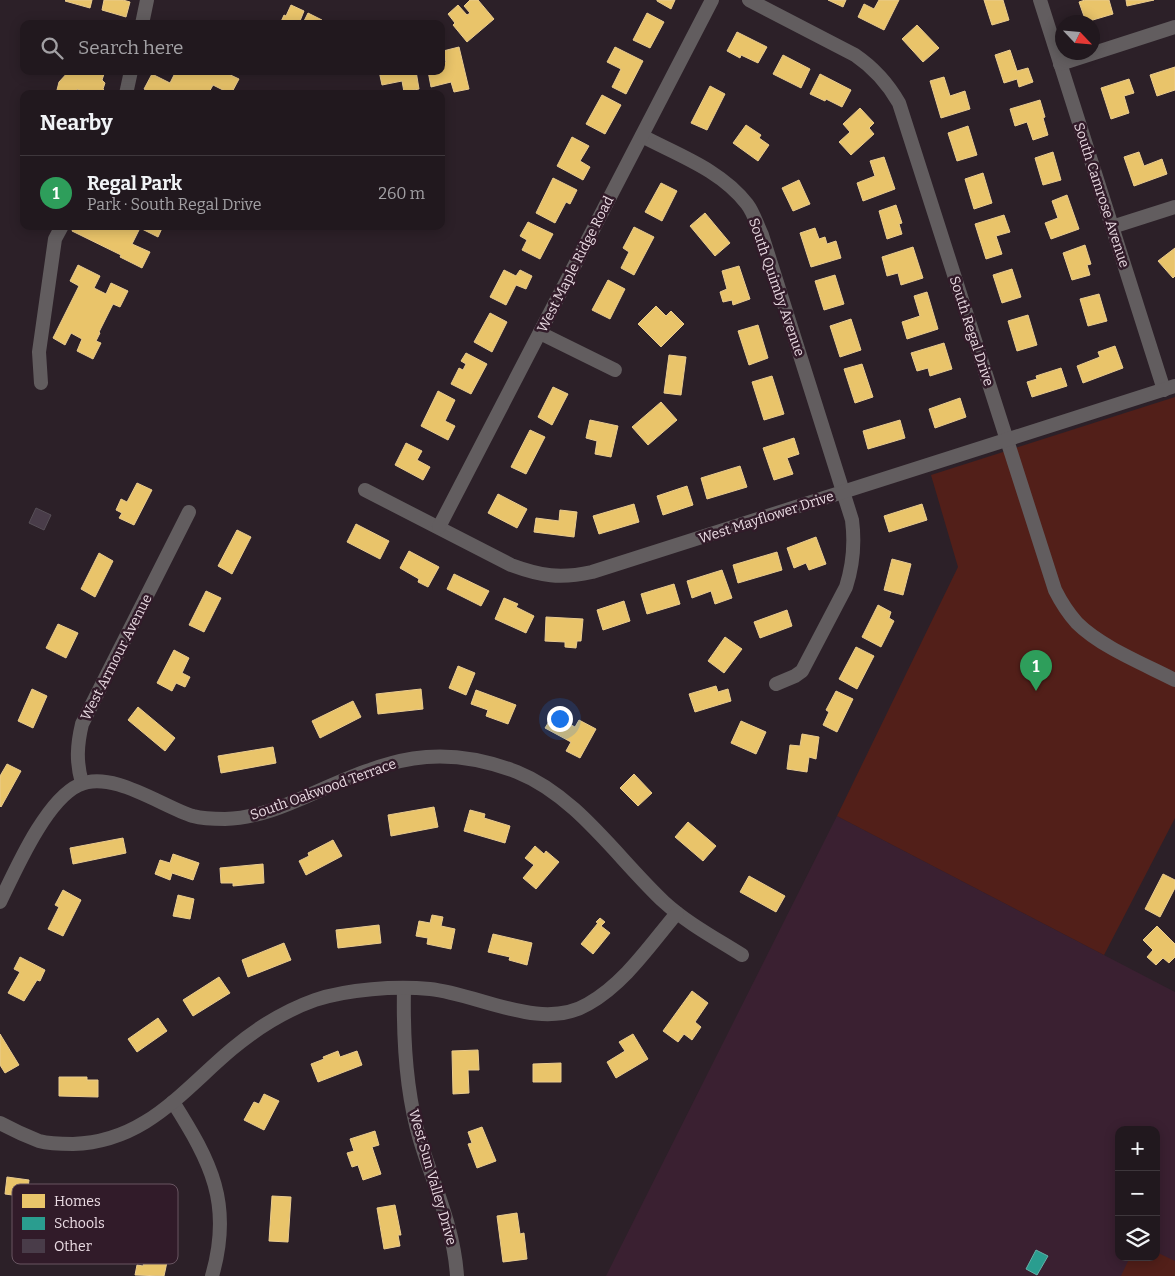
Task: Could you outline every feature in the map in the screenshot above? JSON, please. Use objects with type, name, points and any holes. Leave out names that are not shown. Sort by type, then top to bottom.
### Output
[{"type":"street","points":[[143,20],[147,0]]},
{"type":"street","name":"West Maple Ridge Road","points":[[439,527],[712,0]]},
{"type":"street","name":"South Regal Drive","points":[[749,0],[855,55],[871,66],[890,88],[899,103],[1055,590],[1063,605],[1092,636],[1175,680]]},
{"type":"street","name":"South Camrose Avenue","points":[[1040,0],[1112,227],[1170,388]]},
{"type":"street","points":[[1060,64],[1175,28]]},
{"type":"street","points":[[127,90],[130,75]]},
{"type":"street","name":"South Quimby Avenue","points":[[642,136],[722,179],[736,192],[750,210],[762,235],[845,492],[852,520],[854,535],[851,572],[846,587],[802,671],[776,684]]},
{"type":"street","points":[[1112,227],[1175,207]]},
{"type":"street","points":[[41,383],[39,352],[55,239],[60,230]]},
{"type":"street","points":[[540,333],[615,370]]},
{"type":"street","name":"West Mayflower Drive","points":[[365,490],[511,565],[538,574],[563,577],[592,572],[1170,388]]},
{"type":"street","name":"West Armour Avenue","points":[[82,783],[77,755],[82,724],[189,512]]},
{"type":"street","name":"South Oakwood Terrace","points":[[82,783],[93,781],[132,789],[192,815],[209,819],[243,818],[268,812],[365,770],[390,762],[434,756],[471,758],[518,773],[560,797],[677,913],[742,955]]},
{"type":"street","points":[[0,902],[43,822],[71,789],[82,783]]},
{"type":"street","points":[[0,1123],[40,1141],[61,1144],[84,1144],[118,1136],[135,1129],[173,1102],[232,1049],[262,1026],[290,1010],[333,996],[354,992],[404,988],[440,991],[526,1012],[552,1014],[576,1010],[598,998],[616,984],[677,913]]},
{"type":"street","name":"West Sun Valley Drive","points":[[404,988],[404,1012],[413,1114],[452,1238],[457,1276]]},
{"type":"street","points":[[173,1102],[205,1157],[215,1182],[220,1204],[221,1221],[216,1262],[212,1276]]},
{"type":"shaded area","points":[[1175,397],[1175,818],[1104,955],[837,816],[958,567],[931,475]]},
{"type":"shaded area","points":[[837,816],[1175,992],[1175,1276],[606,1276]]},
{"type":"shaded area","points":[[1160,1254],[1175,1261],[1175,1276],[1121,1276],[1128,1261],[1160,1261]]},
{"type":"building: Homes","points":[[66,0],[92,0],[90,8]]},
{"type":"building: Homes","points":[[104,0],[130,2],[126,17],[102,10]]},
{"type":"building: Homes","points":[[470,0],[478,0],[494,19],[467,42],[453,25],[455,23],[448,14],[458,5],[467,15],[470,13],[464,6]]},
{"type":"building: Homes","points":[[657,0],[675,0],[671,9]]},
{"type":"building: Homes","points":[[828,0],[846,0],[843,7]]},
{"type":"building: Homes","points":[[879,0],[899,0],[884,30],[858,17],[864,4],[874,9]]},
{"type":"building: Homes","points":[[984,0],[1003,0],[1009,20],[992,25]]},
{"type":"building: Homes","points":[[1085,0],[1109,0],[1113,14],[1100,18],[1100,15],[1084,15],[1079,2]]},
{"type":"building: Homes","points":[[1126,0],[1154,0],[1127,6]]},
{"type":"building: Homes","points":[[291,5],[304,11],[300,20],[282,20],[284,15],[286,16]]},
{"type":"building: Homes","points":[[308,13],[322,20],[304,20]]},
{"type":"building: Homes","points":[[647,13],[664,22],[650,48],[633,40]]},
{"type":"building: Homes","points":[[917,25],[939,48],[923,62],[902,39]]},
{"type":"building: Homes","points":[[737,32],[767,47],[758,63],[741,55],[740,58],[727,51]]},
{"type":"building: Homes","points":[[459,47],[469,89],[454,92],[451,82],[431,87],[429,75],[445,75],[445,50]]},
{"type":"building: Homes","points":[[615,47],[643,61],[626,94],[612,87],[621,69],[607,62]]},
{"type":"building: Homes","points":[[1010,50],[1017,71],[1028,68],[1033,82],[1019,87],[1017,79],[1004,83],[995,55]]},
{"type":"building: Homes","points":[[783,55],[810,69],[801,88],[773,74]]},
{"type":"building: Homes","points":[[1175,67],[1175,90],[1157,96],[1150,75]]},
{"type":"building: Homes","points":[[820,74],[851,90],[842,107],[810,94]]},
{"type":"building: Homes","points":[[65,75],[104,75],[102,80],[105,83],[104,90],[57,90],[59,82]]},
{"type":"building: Homes","points":[[151,75],[170,83],[174,75],[230,75],[239,79],[233,90],[223,90],[213,85],[210,90],[144,89]]},
{"type":"building: Homes","points":[[380,75],[417,75],[419,89],[404,90],[402,81],[382,85]]},
{"type":"building: Homes","points":[[944,77],[950,96],[965,91],[970,109],[941,118],[930,81]]},
{"type":"building: Homes","points":[[1129,79],[1134,93],[1124,96],[1129,113],[1111,119],[1101,88]]},
{"type":"building: Homes","points":[[710,86],[725,94],[707,130],[691,123]]},
{"type":"building: Homes","points":[[602,95],[621,105],[605,134],[586,124]]},
{"type":"building: Homes","points":[[1040,100],[1048,135],[1033,140],[1027,122],[1015,126],[1010,109]]},
{"type":"building: Homes","points":[[860,108],[874,123],[869,128],[874,134],[851,155],[839,142],[850,132],[843,124]]},
{"type":"building: Homes","points":[[746,125],[761,135],[759,138],[769,145],[758,161],[733,143]]},
{"type":"building: Homes","points":[[968,126],[977,155],[957,161],[948,133]]},
{"type":"building: Homes","points":[[572,137],[589,146],[580,161],[590,167],[583,180],[557,166]]},
{"type":"building: Homes","points":[[1053,152],[1061,180],[1043,185],[1035,158]]},
{"type":"building: Homes","points":[[1139,152],[1144,166],[1162,159],[1167,174],[1134,186],[1124,157]]},
{"type":"building: Homes","points":[[884,157],[895,189],[863,201],[857,183],[875,176],[870,161]]},
{"type":"building: Homes","points":[[983,173],[992,203],[974,209],[965,179]]},
{"type":"building: Homes","points":[[553,178],[577,190],[570,204],[566,202],[555,223],[536,213]]},
{"type":"building: Homes","points":[[799,180],[810,204],[793,211],[782,188]]},
{"type":"building: Homes","points":[[661,183],[677,191],[662,221],[645,212]]},
{"type":"building: Homes","points":[[1067,195],[1079,229],[1051,239],[1045,223],[1058,218],[1052,201]]},
{"type":"building: Homes","points":[[896,205],[902,223],[899,224],[902,234],[887,239],[879,211]]},
{"type":"building: Homes","points":[[705,213],[730,243],[715,256],[690,226]]},
{"type":"building: Homes","points":[[1004,215],[1010,232],[996,236],[1002,254],[986,259],[975,224]]},
{"type":"building: Homes","points":[[528,222],[553,234],[540,259],[522,250],[527,240],[520,236]]},
{"type":"building: Homes","points":[[634,227],[654,237],[634,275],[621,268],[629,252],[623,248]]},
{"type":"building: Homes","points":[[815,228],[819,239],[825,237],[827,244],[836,241],[841,258],[811,267],[800,233]]},
{"type":"building: Homes","points":[[139,230],[132,244],[150,252],[142,268],[120,257],[121,255],[72,231]]},
{"type":"building: Homes","points":[[144,230],[161,230],[158,237]]},
{"type":"building: Homes","points":[[1085,245],[1091,264],[1087,265],[1090,275],[1072,280],[1063,253]]},
{"type":"building: Homes","points":[[913,247],[923,278],[901,285],[898,273],[887,276],[882,257]]},
{"type":"building: Homes","points":[[1175,248],[1175,276],[1173,278],[1158,261]]},
{"type":"building: Homes","points":[[78,265],[100,276],[94,288],[106,294],[111,283],[128,291],[120,307],[113,304],[99,332],[96,341],[101,343],[93,359],[77,351],[82,339],[71,333],[65,345],[53,338],[79,286],[70,281]]},
{"type":"building: Homes","points":[[739,266],[750,299],[733,305],[732,300],[723,302],[720,292],[727,289],[722,271]]},
{"type":"building: Homes","points":[[1012,269],[1021,297],[1002,303],[993,275]]},
{"type":"building: Homes","points":[[504,270],[516,276],[520,270],[532,276],[526,289],[516,285],[506,305],[490,297]]},
{"type":"building: Homes","points":[[835,275],[844,304],[824,310],[815,281]]},
{"type":"building: Homes","points":[[608,280],[625,289],[610,319],[592,310]]},
{"type":"building: Homes","points":[[927,292],[938,329],[907,339],[902,322],[920,316],[914,296]]},
{"type":"building: Homes","points":[[1099,294],[1107,321],[1088,326],[1080,299]]},
{"type":"building: Homes","points":[[656,306],[666,316],[671,311],[684,324],[661,347],[638,324]]},
{"type":"building: Homes","points":[[490,313],[507,322],[492,352],[474,342]]},
{"type":"building: Homes","points":[[1028,315],[1037,345],[1017,351],[1008,321]]},
{"type":"building: Homes","points":[[851,319],[861,350],[840,357],[830,326]]},
{"type":"building: Homes","points":[[758,325],[768,358],[749,365],[738,331]]},
{"type":"building: Homes","points":[[944,343],[952,369],[930,376],[928,368],[917,371],[911,353]]},
{"type":"building: Homes","points":[[1115,346],[1123,368],[1083,383],[1077,366],[1100,357],[1098,352]]},
{"type":"building: Homes","points":[[466,353],[487,364],[471,394],[451,384],[459,368],[463,370],[466,364],[461,361]]},
{"type":"building: Homes","points":[[669,355],[686,357],[681,395],[664,393]]},
{"type":"building: Homes","points":[[862,364],[873,397],[855,403],[844,369]]},
{"type":"building: Homes","points":[[1061,368],[1067,386],[1032,397],[1027,382],[1037,379],[1036,376]]},
{"type":"building: Homes","points":[[772,376],[784,414],[764,420],[752,382]]},
{"type":"building: Homes","points":[[553,387],[568,394],[552,425],[538,417]]},
{"type":"building: Homes","points":[[438,391],[455,400],[445,421],[455,426],[448,440],[421,426]]},
{"type":"building: Homes","points":[[960,398],[966,417],[935,428],[929,409]]},
{"type":"building: Homes","points":[[661,402],[677,420],[648,445],[632,427]]},
{"type":"building: Homes","points":[[590,420],[618,426],[611,457],[595,454],[597,441],[586,438]]},
{"type":"building: Homes","points":[[900,420],[905,438],[868,449],[863,431]]},
{"type":"building: Homes","points":[[530,430],[545,437],[526,474],[511,467]]},
{"type":"building: Homes","points":[[794,438],[799,454],[787,458],[793,474],[774,480],[763,448]]},
{"type":"building: Homes","points":[[406,443],[422,451],[417,460],[430,467],[423,480],[395,465]]},
{"type":"building: Homes","points":[[740,466],[747,487],[707,499],[701,478]]},
{"type":"building: Homes","points":[[137,483],[152,490],[134,525],[119,518],[122,513],[116,510],[121,499],[127,502]]},
{"type":"building: Homes","points":[[687,486],[693,505],[663,515],[657,496]]},
{"type":"building: Homes","points":[[498,494],[527,509],[517,528],[488,513]]},
{"type":"building: Homes","points":[[634,504],[639,522],[599,534],[593,516]]},
{"type":"building: Homes","points":[[922,504],[927,520],[889,532],[884,516]]},
{"type":"building: Homes","points":[[560,510],[577,512],[574,537],[534,532],[536,518],[559,521]]},
{"type":"building: Homes","points":[[356,524],[389,541],[380,559],[347,542]]},
{"type":"building: Homes","points":[[237,530],[251,537],[232,574],[218,566]]},
{"type":"building: Homes","points":[[816,537],[826,564],[809,570],[806,563],[794,568],[787,548]]},
{"type":"building: Homes","points":[[409,551],[439,567],[428,587],[418,582],[419,579],[400,568]]},
{"type":"building: Homes","points":[[777,552],[782,570],[738,583],[733,565]]},
{"type":"building: Homes","points":[[99,553],[113,561],[95,597],[81,589]]},
{"type":"building: Homes","points":[[892,559],[911,564],[903,595],[884,590]]},
{"type":"building: Homes","points":[[722,570],[732,598],[715,604],[711,591],[692,598],[687,581]]},
{"type":"building: Homes","points":[[454,574],[489,591],[481,606],[447,589]]},
{"type":"building: Homes","points":[[674,584],[680,604],[647,614],[641,594]]},
{"type":"building: Homes","points":[[206,591],[221,598],[204,632],[189,625]]},
{"type":"building: Homes","points":[[504,598],[518,604],[516,607],[534,616],[526,633],[495,619]]},
{"type":"building: Homes","points":[[624,601],[630,621],[603,630],[597,610]]},
{"type":"building: Homes","points":[[878,605],[891,612],[889,618],[894,621],[881,647],[862,637]]},
{"type":"building: Homes","points":[[787,610],[792,626],[760,638],[754,622]]},
{"type":"building: Homes","points":[[546,617],[583,619],[581,641],[577,641],[576,648],[565,647],[565,642],[545,641]]},
{"type":"building: Homes","points":[[58,624],[78,633],[66,658],[46,648]]},
{"type":"building: Homes","points":[[725,637],[742,649],[724,673],[708,661]]},
{"type":"building: Homes","points":[[856,647],[874,656],[857,689],[839,679]]},
{"type":"building: Homes","points":[[174,650],[189,658],[182,673],[190,677],[185,687],[176,683],[172,691],[157,683]]},
{"type":"building: Homes","points":[[458,666],[475,673],[466,695],[449,688]]},
{"type":"building: Homes","points":[[716,686],[718,692],[728,689],[731,701],[695,712],[689,694]]},
{"type":"building: Homes","points":[[32,689],[47,696],[33,728],[18,721]]},
{"type":"building: Homes","points":[[421,689],[423,709],[378,714],[376,694]]},
{"type":"building: Homes","points":[[476,690],[516,705],[508,724],[486,716],[488,710],[471,704]]},
{"type":"building: Homes","points":[[836,691],[853,699],[837,732],[823,725],[829,712],[826,710]]},
{"type":"building: Homes","points":[[353,701],[361,717],[320,738],[312,721]]},
{"type":"building: Homes","points":[[138,707],[175,738],[165,751],[128,720]]},
{"type":"building: Homes","points":[[553,715],[575,727],[579,720],[596,729],[580,758],[566,751],[571,742],[545,728]]},
{"type":"building: Homes","points":[[741,721],[766,732],[756,754],[731,743]]},
{"type":"building: Homes","points":[[802,734],[819,737],[816,759],[809,757],[807,772],[787,769],[790,745],[800,746]]},
{"type":"building: Homes","points":[[273,747],[276,763],[221,773],[218,756]]},
{"type":"building: Homes","points":[[7,764],[21,771],[1,807],[0,776]]},
{"type":"building: Homes","points":[[634,774],[652,793],[638,806],[620,788]]},
{"type":"building: Homes","points":[[434,807],[438,827],[391,836],[388,815]]},
{"type":"building: Homes","points":[[470,810],[485,814],[484,818],[510,826],[505,843],[464,831]]},
{"type":"building: Homes","points":[[688,822],[716,846],[703,861],[675,837]]},
{"type":"building: Homes","points":[[123,838],[126,853],[73,864],[70,848]]},
{"type":"building: Homes","points":[[333,840],[342,856],[306,875],[299,861],[309,856],[308,853]]},
{"type":"building: Homes","points":[[535,846],[544,854],[546,851],[559,862],[536,889],[523,878],[534,865],[525,858]]},
{"type":"building: Homes","points":[[173,854],[199,863],[193,880],[172,873],[170,880],[155,874],[160,860],[170,863]]},
{"type":"building: Homes","points":[[263,864],[264,883],[233,886],[233,883],[221,883],[220,868]]},
{"type":"building: Homes","points":[[1163,874],[1175,880],[1175,888],[1160,917],[1145,909]]},
{"type":"building: Homes","points":[[749,876],[785,896],[776,912],[740,892]]},
{"type":"building: Homes","points":[[63,890],[81,900],[63,936],[48,929],[59,907],[55,905]]},
{"type":"building: Homes","points":[[178,895],[194,899],[190,919],[173,916]]},
{"type":"building: Homes","points":[[432,915],[443,917],[441,926],[455,929],[451,949],[427,944],[428,938],[416,936],[419,921],[430,923]]},
{"type":"building: Homes","points":[[600,918],[605,922],[601,926],[610,933],[593,954],[581,944]]},
{"type":"building: Homes","points":[[379,925],[381,943],[338,948],[336,930]]},
{"type":"building: Homes","points":[[1157,926],[1175,944],[1175,957],[1169,963],[1163,958],[1156,965],[1147,957],[1153,950],[1143,940]]},
{"type":"building: Homes","points":[[493,934],[532,943],[527,965],[509,960],[510,957],[488,952]]},
{"type":"building: Homes","points":[[284,943],[291,960],[248,977],[242,960]]},
{"type":"building: Homes","points":[[20,957],[45,970],[40,981],[37,980],[24,1001],[8,993],[20,972],[14,969]]},
{"type":"building: Homes","points":[[219,977],[230,993],[193,1016],[183,1000]]},
{"type":"building: Homes","points":[[692,991],[708,1003],[695,1022],[701,1027],[692,1040],[684,1034],[678,1042],[663,1031]]},
{"type":"building: Homes","points":[[158,1018],[167,1031],[137,1052],[128,1039]]},
{"type":"building: Homes","points":[[0,1034],[19,1065],[5,1073],[0,1065]]},
{"type":"building: Homes","points":[[633,1034],[648,1059],[616,1078],[607,1062],[625,1051],[619,1042]]},
{"type":"building: Homes","points":[[478,1050],[479,1070],[468,1070],[469,1093],[453,1094],[452,1051]]},
{"type":"building: Homes","points":[[338,1051],[340,1057],[357,1051],[362,1065],[318,1082],[311,1064]]},
{"type":"building: Homes","points":[[561,1063],[561,1082],[533,1082],[533,1064]]},
{"type":"building: Homes","points":[[59,1077],[87,1077],[87,1080],[98,1080],[98,1097],[59,1096]]},
{"type":"building: Homes","points":[[264,1094],[279,1101],[264,1130],[244,1120],[254,1102],[259,1104]]},
{"type":"building: Homes","points":[[482,1127],[496,1161],[477,1168],[468,1144],[472,1143],[468,1132]]},
{"type":"building: Homes","points":[[375,1131],[379,1145],[372,1147],[381,1174],[363,1180],[358,1165],[352,1167],[347,1153],[354,1151],[350,1139]]},
{"type":"building: Homes","points":[[7,1177],[29,1180],[29,1184],[12,1184],[12,1195],[5,1194]]},
{"type":"building: Homes","points":[[272,1196],[291,1197],[288,1242],[269,1241]]},
{"type":"building: Homes","points":[[395,1205],[401,1235],[398,1235],[400,1246],[384,1249],[377,1208]]},
{"type":"building: Homes","points":[[517,1213],[520,1234],[524,1233],[527,1259],[503,1262],[497,1216]]},
{"type":"building: Homes","points":[[143,1264],[167,1264],[164,1276],[135,1275],[137,1265],[143,1266]]},
{"type":"building: Schools","points":[[1036,1250],[1048,1256],[1037,1275],[1026,1269]]},
{"type":"building: Other","points":[[36,508],[51,515],[44,530],[29,523]]},
{"type":"place","name":"Regal Park","points":[[1036,691]]}]
